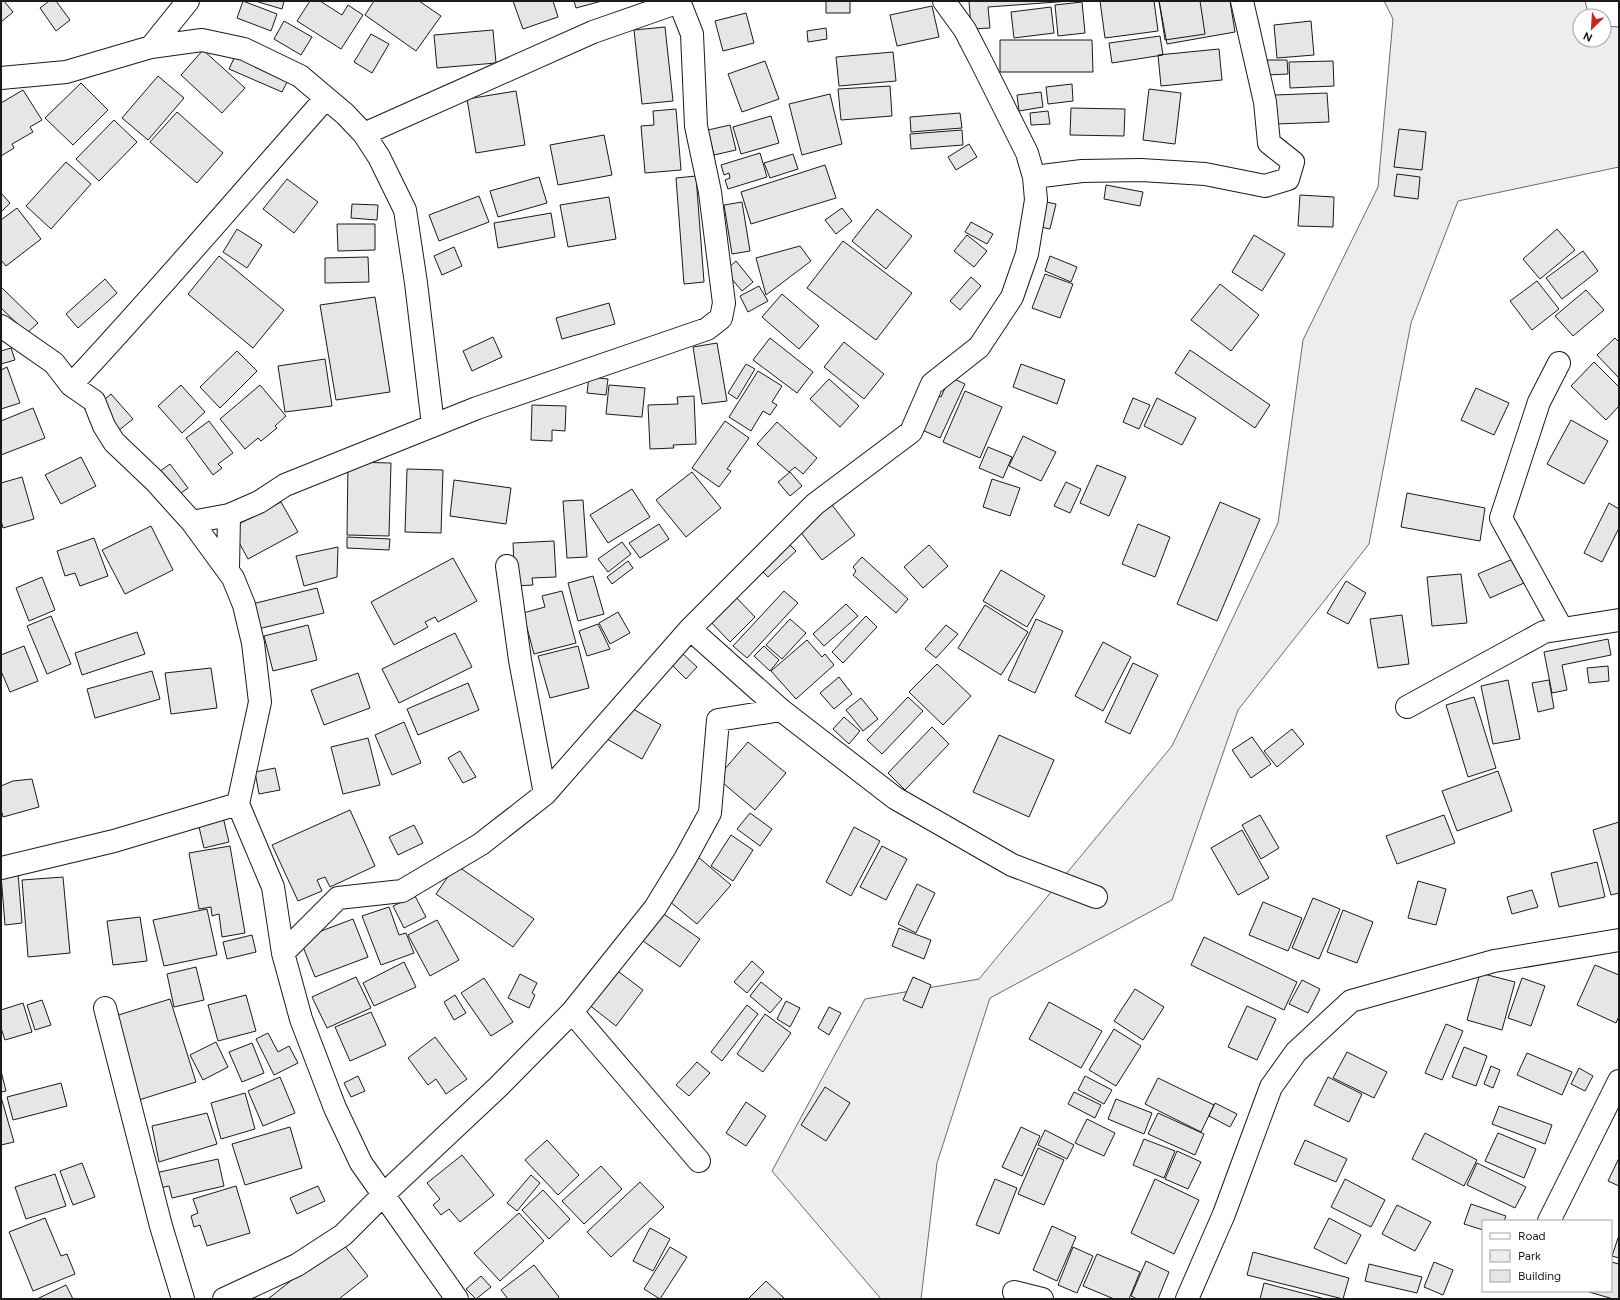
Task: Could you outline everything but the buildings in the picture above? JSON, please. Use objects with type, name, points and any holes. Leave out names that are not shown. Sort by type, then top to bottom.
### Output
[{"type":"street","points":[[151,47],[188,1]]},
{"type":"street","points":[[192,522],[229,514],[259,502],[285,485],[433,425],[476,408],[707,329],[721,318],[724,303],[711,199],[696,126],[692,34],[678,1],[593,32],[364,134]]},
{"type":"street","points":[[284,953],[338,898],[402,891],[481,844],[545,794],[690,629],[815,504],[911,432],[932,384],[979,347],[1012,297],[1027,254],[1036,200],[1034,177],[1027,153],[982,63],[965,30],[944,1]]},
{"type":"street","points":[[1034,177],[1082,171],[1141,170],[1205,174],[1265,186],[1288,179],[1293,162],[1269,144],[1264,102],[1242,1]]},
{"type":"street","points":[[1,78],[66,72],[151,47],[202,40],[244,50],[300,76],[364,134],[379,157],[405,210],[416,284],[433,425]]},
{"type":"street","points":[[71,385],[135,317],[220,217],[326,98]]},
{"type":"street","points":[[1,326],[54,363],[71,385],[94,401],[104,426],[114,442],[155,481],[192,522],[233,578],[244,605],[253,643],[260,702],[238,804],[273,887],[284,953],[301,1019],[335,1108],[361,1163],[457,1299]]},
{"type":"street","points":[[1559,362],[1539,402],[1501,518],[1562,629]]},
{"type":"street","points":[[228,570],[229,514]]},
{"type":"street","points":[[507,566],[520,660],[545,794]]},
{"type":"street","points":[[1408,707],[1544,632],[1619,620]]},
{"type":"street","points":[[690,629],[781,710],[895,798],[1012,865],[1096,898]]},
{"type":"street","points":[[224,1299],[297,1265],[344,1235],[383,1195],[498,1088],[572,1012],[655,908],[685,859],[710,813],[718,720],[781,710]]},
{"type":"street","points":[[1,868],[114,841],[238,804]]},
{"type":"street","points":[[1187,1299],[1224,1214],[1271,1087],[1296,1052],[1351,1001],[1494,961],[1619,940]]},
{"type":"street","points":[[105,1008],[161,1226],[183,1299]]},
{"type":"street","points":[[572,1012],[699,1161]]},
{"type":"street","points":[[1550,1220],[1619,1081]]},
{"type":"street","points":[[1014,1292],[1042,1299]]},
{"type":"green space","points":[[1384,1],[1585,1],[1587,8],[1572,8],[1572,48],[1612,48],[1612,27],[1619,27],[1619,167],[1458,201],[1411,323],[1369,544],[1238,710],[1172,900],[990,998],[937,1163],[921,1299],[881,1299],[772,1171],[865,999],[979,979],[1172,746],[1278,523],[1303,340],[1378,187],[1393,19]]}]
